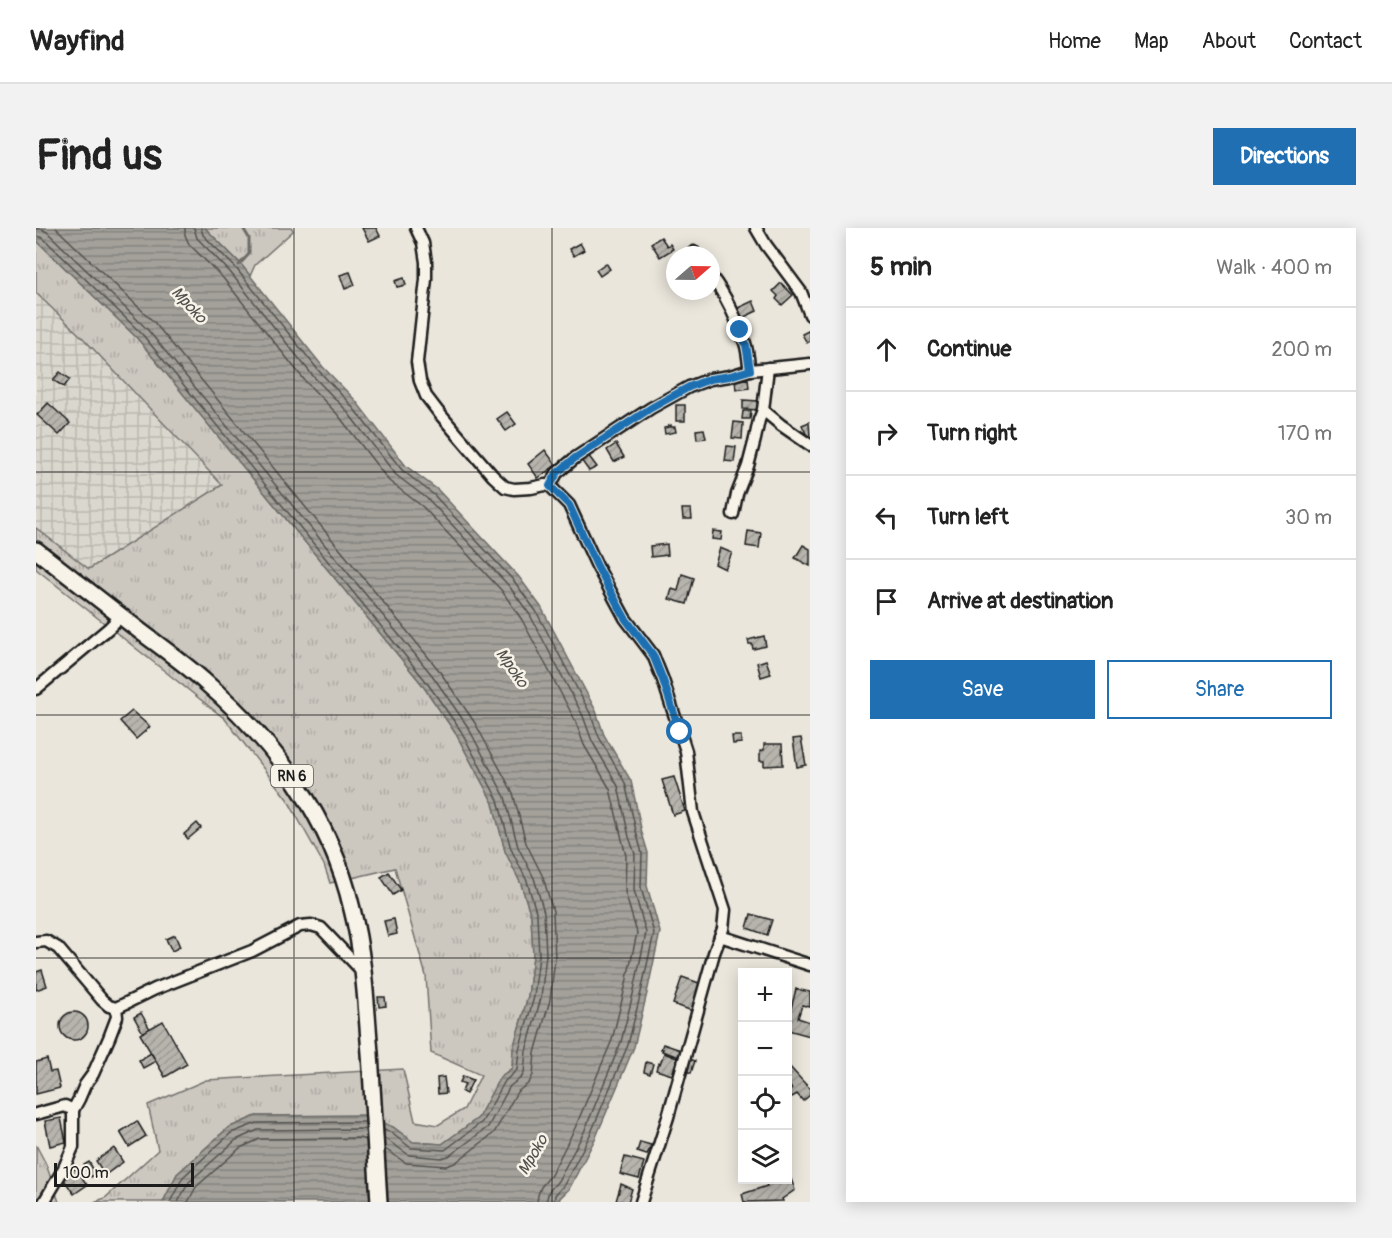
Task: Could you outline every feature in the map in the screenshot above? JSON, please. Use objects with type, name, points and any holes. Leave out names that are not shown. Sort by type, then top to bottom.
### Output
[{"type":"main road","name":"RN 6","points":[[36,550],[204,680],[237,712],[263,738],[305,795],[332,846],[352,908],[364,974],[380,1202]]},
{"type":"street","points":[[416,228],[423,243],[426,262],[417,362],[420,381],[426,396],[493,476],[505,487],[514,489],[550,486],[569,505],[597,566],[625,618],[653,655],[663,680],[686,751],[693,812],[725,910],[723,929],[641,1202]]},
{"type":"street","points":[[756,228],[766,245],[805,289],[810,315]]},
{"type":"street","points":[[720,288],[746,345],[750,370]]},
{"type":"street","points":[[550,486],[557,473],[575,458],[651,408],[689,387],[710,379],[750,370],[810,364]]},
{"type":"street","points":[[733,514],[763,410],[768,368]]},
{"type":"street","points":[[763,410],[810,445]]},
{"type":"street","points":[[36,688],[121,616]]},
{"type":"street","points":[[36,942],[46,941],[58,948],[102,1000],[116,1008],[155,989],[252,951],[300,926],[311,925],[321,928],[364,974]]},
{"type":"street","points":[[720,936],[810,965]]},
{"type":"street","points":[[44,1202],[64,1168],[73,1147],[73,1110],[109,1038],[117,1017],[116,1008]]},
{"type":"street","points":[[36,1114],[65,1106],[73,1110]]},
{"type":"shaded area","points":[[36,293],[82,337],[222,486],[89,569],[36,528]]},
{"type":"green space","points":[[205,228],[292,228],[293,231],[255,265],[250,276]]},
{"type":"green space","points":[[36,240],[137,338],[421,683],[456,734],[493,803],[505,851],[521,884],[531,916],[533,956],[528,996],[513,1049],[512,1068],[500,1077],[478,1118],[442,1144],[413,1142],[393,1127],[256,1116],[228,1128],[177,1174],[163,1202],[94,1202],[105,1198],[158,1150],[148,1105],[206,1080],[403,1069],[415,1121],[438,1125],[464,1109],[481,1075],[431,1053],[426,976],[395,868],[330,883],[324,865],[287,799],[225,719],[36,569],[36,528],[89,569],[222,485],[82,337],[36,293]]},
{"type":"green space","points":[[36,1145],[46,1164],[59,1202],[36,1202]]},
{"type":"water","name":"Mpoko","points":[[36,228],[205,228],[240,263],[323,367],[355,400],[406,466],[438,490],[519,577],[541,607],[596,711],[604,735],[631,781],[648,853],[647,886],[660,932],[634,1047],[596,1137],[569,1189],[559,1202],[163,1202],[177,1174],[228,1128],[256,1116],[364,1115],[393,1127],[413,1142],[442,1144],[478,1118],[500,1077],[512,1068],[513,1049],[528,996],[533,956],[531,916],[521,884],[505,851],[493,803],[456,734],[421,683],[137,338],[36,240]]},
{"type":"building","points":[[362,228],[376,228],[380,236],[369,241]]},
{"type":"building","points":[[661,237],[667,246],[666,253],[660,257],[651,243]]},
{"type":"building","points":[[580,243],[584,250],[574,256],[569,249]]},
{"type":"building","points":[[606,263],[610,269],[600,276],[596,270]]},
{"type":"building","points":[[350,272],[355,285],[345,289],[340,275]]},
{"type":"building","points":[[404,278],[406,285],[397,287],[395,281]]},
{"type":"building","points":[[781,283],[793,295],[782,305],[776,299],[778,296],[773,291]]},
{"type":"building","points":[[753,301],[757,311],[742,318],[738,308]]},
{"type":"building","points":[[808,331],[810,341],[807,343],[802,334]]},
{"type":"building","points":[[60,372],[70,379],[64,387],[53,380]]},
{"type":"building","points":[[748,379],[749,388],[736,390],[735,380]]},
{"type":"building","points":[[743,400],[759,401],[759,410],[743,409]]},
{"type":"building","points":[[48,403],[70,423],[59,435],[37,415]]},
{"type":"building","points":[[676,405],[685,405],[685,421],[676,421]]},
{"type":"building","points":[[743,411],[751,411],[750,419],[742,419]]},
{"type":"building","points":[[507,412],[516,424],[506,431],[497,419]]},
{"type":"building","points":[[734,422],[743,423],[742,439],[732,438]]},
{"type":"building","points":[[809,422],[810,437],[808,438],[802,425]]},
{"type":"building","points":[[671,425],[675,427],[676,432],[665,434],[664,428]]},
{"type":"building","points":[[704,429],[706,438],[697,439],[696,430]]},
{"type":"building","points":[[616,444],[624,457],[614,462],[607,450]]},
{"type":"building","points":[[727,446],[736,447],[734,462],[725,461]]},
{"type":"building","points":[[545,450],[556,465],[538,478],[528,464]]},
{"type":"building","points":[[588,455],[597,467],[589,471],[581,460]]},
{"type":"building","points":[[682,509],[691,509],[692,519],[683,519]]},
{"type":"building","points":[[713,531],[722,532],[721,540],[712,539]]},
{"type":"building","points":[[748,531],[761,533],[759,548],[746,546]]},
{"type":"building","points":[[667,544],[668,555],[651,557],[650,546]]},
{"type":"building","points":[[803,545],[810,549],[810,566],[795,558]]},
{"type":"building","points":[[720,548],[732,553],[725,569],[715,564]]},
{"type":"building","points":[[682,574],[694,578],[687,604],[669,599],[672,589],[678,591]]},
{"type":"building","points":[[764,636],[766,646],[753,649],[748,640]]},
{"type":"building","points":[[766,660],[771,674],[761,677],[757,663]]},
{"type":"building","points":[[132,711],[150,727],[136,739],[120,721]]},
{"type":"building","points":[[732,736],[741,736],[741,743],[733,744]]},
{"type":"building","points":[[801,738],[806,765],[797,767],[793,739]]},
{"type":"building","points":[[764,744],[782,744],[783,765],[764,766],[764,761],[760,761],[760,751],[764,750]]},
{"type":"building","points":[[674,777],[685,811],[673,815],[662,780]]},
{"type":"building","points":[[197,823],[201,828],[188,839],[184,834]]},
{"type":"building","points":[[389,872],[401,890],[393,895],[381,877]]},
{"type":"building","points":[[751,914],[772,920],[767,935],[747,928]]},
{"type":"building","points":[[394,919],[397,934],[388,936],[384,921]]},
{"type":"building","points":[[175,935],[180,947],[172,951],[166,939]]},
{"type":"building","points":[[42,970],[47,986],[36,990],[36,972]]},
{"type":"building","points":[[682,977],[702,984],[695,1012],[673,1004]]},
{"type":"building","points":[[796,989],[810,992],[810,1007],[802,1005],[798,1018],[810,1022],[810,1036],[792,1031],[792,1004]]},
{"type":"building","points":[[378,997],[385,997],[386,1006],[379,1007]]},
{"type":"building","points":[[74,1012],[84,1016],[88,1026],[84,1036],[74,1040],[64,1036],[60,1026],[64,1016]]},
{"type":"building","points":[[141,1013],[150,1029],[143,1033],[134,1017]]},
{"type":"building","points":[[163,1021],[187,1064],[165,1077],[140,1034]]},
{"type":"building","points":[[663,1044],[681,1050],[679,1057],[662,1051]]},
{"type":"building","points":[[151,1053],[156,1061],[143,1068],[139,1060]]},
{"type":"building","points":[[664,1053],[677,1058],[672,1075],[656,1070]]},
{"type":"building","points":[[47,1059],[50,1072],[56,1071],[60,1088],[36,1094],[36,1062]]},
{"type":"building","points":[[690,1059],[695,1061],[691,1073],[686,1071]]},
{"type":"building","points":[[646,1062],[653,1064],[650,1074],[644,1072]]},
{"type":"building","points":[[792,1069],[810,1089],[810,1095],[803,1101],[797,1094],[792,1097]]},
{"type":"building","points":[[463,1076],[473,1080],[466,1094],[462,1092],[465,1084],[460,1082]]},
{"type":"building","points":[[444,1077],[446,1093],[438,1094],[437,1078]]},
{"type":"building","points":[[61,1118],[66,1142],[50,1146],[45,1121]]},
{"type":"building","points":[[137,1121],[146,1136],[129,1147],[120,1132]]},
{"type":"building","points":[[640,1142],[651,1145],[647,1155],[637,1152]]},
{"type":"building","points":[[114,1148],[123,1162],[105,1175],[96,1161]]},
{"type":"building","points":[[625,1157],[644,1162],[639,1179],[620,1174]]},
{"type":"building","points":[[89,1162],[96,1174],[91,1177],[84,1165]]},
{"type":"building","points":[[76,1168],[87,1185],[74,1194],[62,1177]]},
{"type":"building","points":[[792,1182],[795,1190],[782,1199],[783,1201],[744,1202],[742,1194],[767,1186],[766,1184],[792,1184]]},
{"type":"building","points":[[621,1184],[632,1189],[628,1202],[616,1201]]},
{"type":"waterway","points":[[239,265],[249,254],[249,238],[243,228]]},
{"type":"route","points":[[680,732],[653,655],[625,618],[597,566],[569,505],[550,486],[557,473],[575,458],[651,408],[689,387],[710,379],[750,370],[746,345],[740,330]]}]
